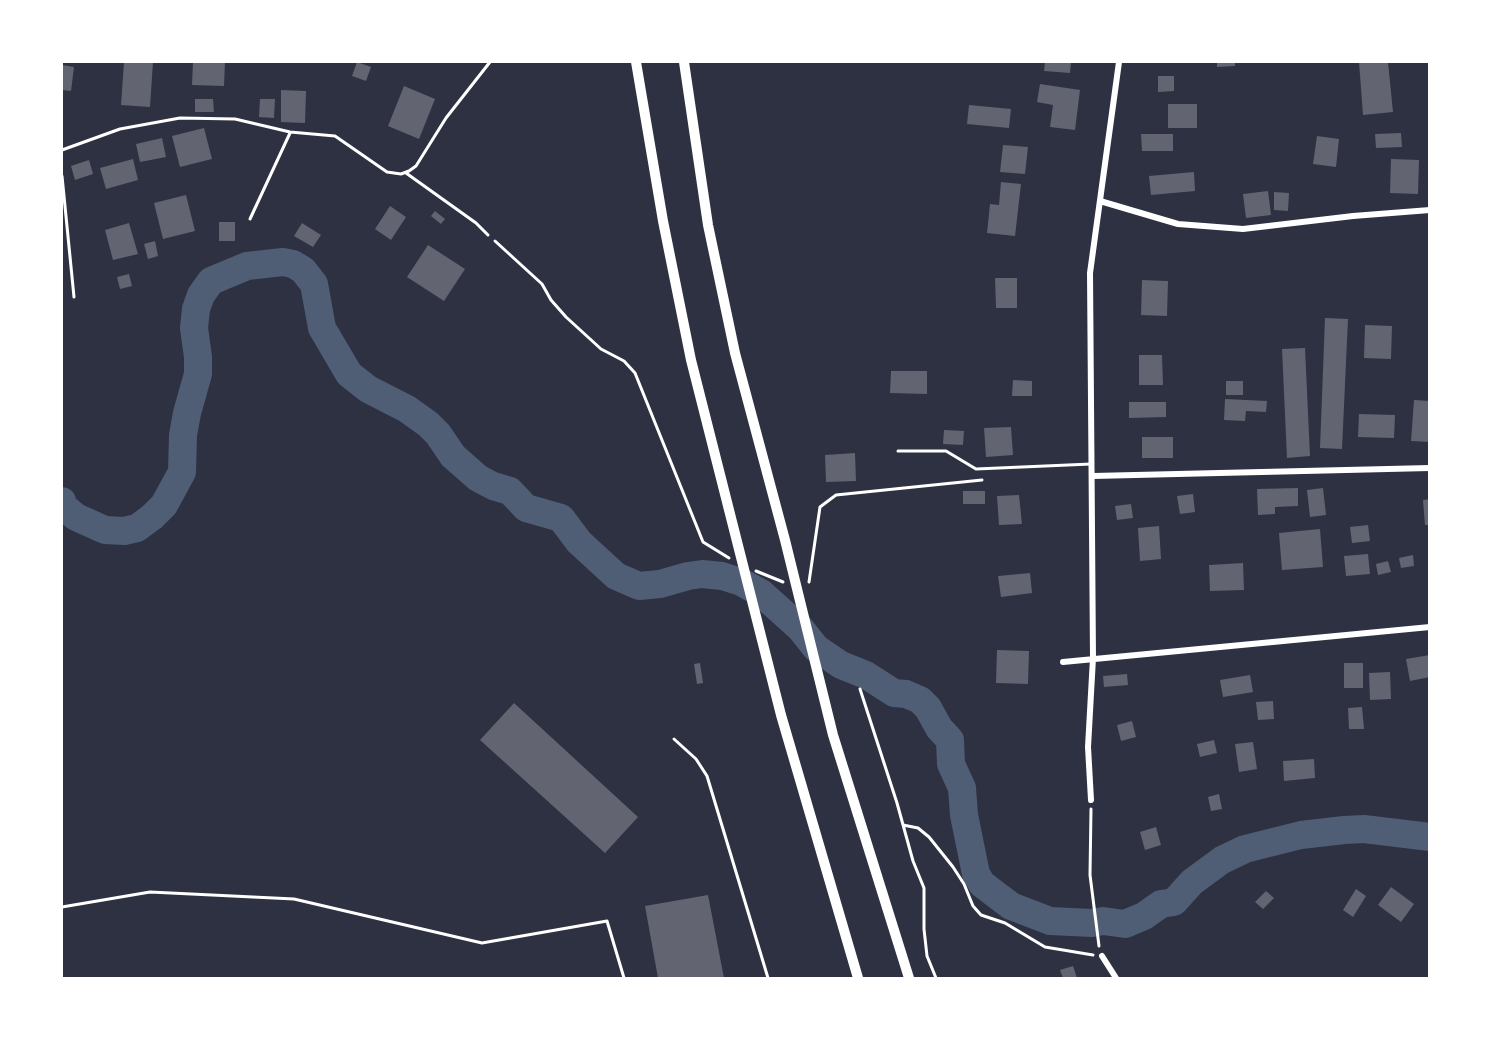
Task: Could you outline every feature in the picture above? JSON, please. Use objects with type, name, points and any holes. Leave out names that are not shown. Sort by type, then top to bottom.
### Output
[{"type":"highway","points":[[636,62],[663,221],[691,360],[781,715],[858,978]]},
{"type":"highway","points":[[684,62],[708,225],[735,353],[785,540],[833,735],[909,978]]},
{"type":"street","points":[[1091,800],[1088,747],[1093,658],[1090,273],[1119,62]]},
{"type":"street","points":[[1100,201],[1179,224],[1243,230],[1353,216],[1430,210]]},
{"type":"street","points":[[1093,476],[1430,468]]},
{"type":"street","points":[[1063,662],[1430,627]]},
{"type":"street","points":[[1101,954],[1116,978]]},
{"type":"lane","points":[[62,150],[120,129],[180,118],[235,119],[290,132],[335,136],[387,172],[406,173],[416,166],[446,118],[490,62]]},
{"type":"lane","points":[[250,219],[290,132]]},
{"type":"lane","points":[[406,173],[476,223],[488,235]]},
{"type":"lane","points":[[62,176],[74,297]]},
{"type":"lane","points":[[898,451],[946,451],[976,469],[1093,464]]},
{"type":"lane","points":[[674,739],[696,759],[707,776],[768,978]]},
{"type":"path","points":[[860,689],[913,861],[924,888],[924,929],[927,956],[936,978]]},
{"type":"path","points":[[903,825],[918,828],[929,837],[964,884],[973,906],[981,915],[1005,923],[1045,947],[1101,954],[1090,875],[1091,800]]},
{"type":"path","points":[[62,907],[150,892],[294,898],[482,943],[607,921],[624,978]]},
{"type":"building","points":[[124,62],[153,62],[150,107],[121,105]]},
{"type":"building","points":[[193,62],[225,62],[224,86],[192,85]]},
{"type":"building","points":[[357,62],[371,67],[366,81],[352,76]]},
{"type":"building","points":[[1045,62],[1071,62],[1070,73],[1044,71]]},
{"type":"building","points":[[1217,62],[1235,62],[1235,66],[1217,67]]},
{"type":"building","points":[[1359,62],[1388,62],[1393,112],[1363,115]]},
{"type":"building","points":[[62,65],[74,67],[71,91],[62,90]]},
{"type":"building","points":[[1158,76],[1174,76],[1174,91],[1158,92]]},
{"type":"building","points":[[1040,84],[1080,90],[1075,130],[1050,127],[1053,105],[1037,102]]},
{"type":"building","points":[[404,86],[435,99],[419,139],[388,126]]},
{"type":"building","points":[[281,90],[306,91],[305,123],[281,122]]},
{"type":"building","points":[[195,99],[213,99],[214,112],[195,112]]},
{"type":"building","points":[[260,99],[275,99],[274,118],[259,117]]},
{"type":"building","points":[[1168,104],[1197,104],[1197,128],[1168,128]]},
{"type":"building","points":[[969,105],[1011,109],[1009,128],[967,124]]},
{"type":"building","points":[[204,128],[212,159],[180,167],[172,136]]},
{"type":"building","points":[[1401,133],[1402,147],[1376,148],[1375,134]]},
{"type":"building","points":[[1141,134],[1173,134],[1173,151],[1142,151]]},
{"type":"building","points":[[1317,136],[1339,139],[1336,167],[1313,164]]},
{"type":"building","points":[[162,138],[166,157],[140,162],[136,144]]},
{"type":"building","points":[[1003,145],[1028,147],[1025,174],[1000,172]]},
{"type":"building","points":[[133,159],[138,180],[106,189],[100,168]]},
{"type":"building","points":[[1391,159],[1419,160],[1418,194],[1390,193]]},
{"type":"building","points":[[89,160],[93,174],[75,180],[71,166]]},
{"type":"building","points":[[1194,172],[1195,191],[1151,195],[1149,176]]},
{"type":"building","points":[[1001,182],[1021,184],[1015,236],[987,233],[990,204],[999,205]]},
{"type":"building","points":[[1268,191],[1271,215],[1246,218],[1243,194]]},
{"type":"building","points":[[1274,192],[1289,193],[1288,211],[1274,210]]},
{"type":"building","points":[[186,195],[195,231],[163,239],[154,203]]},
{"type":"building","points":[[390,206],[406,217],[391,240],[375,229]]},
{"type":"building","points":[[435,211],[445,219],[441,224],[431,216]]},
{"type":"building","points":[[219,222],[235,222],[235,241],[219,241]]},
{"type":"building","points":[[129,223],[138,254],[113,260],[105,230]]},
{"type":"building","points":[[302,223],[321,235],[313,247],[294,236]]},
{"type":"building","points":[[155,241],[158,256],[148,259],[144,244]]},
{"type":"building","points":[[428,245],[465,269],[444,301],[407,277]]},
{"type":"building","points":[[129,274],[132,286],[120,289],[117,277]]},
{"type":"building","points":[[995,278],[1017,278],[1017,308],[996,308]]},
{"type":"building","points":[[1142,280],[1168,281],[1167,316],[1141,315]]},
{"type":"building","points":[[1325,318],[1348,319],[1342,449],[1320,448]]},
{"type":"building","points":[[1365,325],[1392,326],[1391,359],[1364,358]]},
{"type":"building","points":[[1305,348],[1310,456],[1287,458],[1282,349]]},
{"type":"building","points":[[1139,355],[1162,355],[1163,385],[1139,385]]},
{"type":"building","points":[[891,371],[927,371],[927,394],[890,393]]},
{"type":"building","points":[[1013,380],[1032,381],[1032,396],[1012,396]]},
{"type":"building","points":[[1226,381],[1243,381],[1243,395],[1226,395]]},
{"type":"building","points":[[1225,399],[1267,401],[1266,412],[1246,411],[1245,421],[1224,420]]},
{"type":"building","points":[[1414,400],[1430,401],[1430,442],[1411,441]]},
{"type":"building","points":[[1129,402],[1166,402],[1166,417],[1129,418]]},
{"type":"building","points":[[1359,414],[1395,415],[1394,438],[1358,437]]},
{"type":"building","points":[[1011,427],[1013,455],[986,457],[984,428]]},
{"type":"building","points":[[944,430],[964,431],[963,445],[943,444]]},
{"type":"building","points":[[1142,437],[1173,437],[1173,458],[1142,458]]},
{"type":"building","points":[[855,453],[856,481],[826,482],[825,455]]},
{"type":"building","points":[[1298,488],[1298,506],[1275,507],[1275,514],[1258,515],[1257,489]]},
{"type":"building","points":[[1323,488],[1326,515],[1310,517],[1307,490]]},
{"type":"building","points":[[963,491],[985,491],[985,504],[963,504]]},
{"type":"building","points":[[1193,494],[1195,512],[1180,514],[1177,496]]},
{"type":"building","points":[[1019,495],[1022,524],[999,525],[997,496]]},
{"type":"building","points":[[1430,499],[1430,525],[1425,525],[1423,500]]},
{"type":"building","points":[[1131,504],[1133,518],[1117,520],[1115,506]]},
{"type":"building","points":[[1368,525],[1370,541],[1352,543],[1350,527]]},
{"type":"building","points":[[1159,526],[1161,559],[1140,561],[1138,528]]},
{"type":"building","points":[[1320,529],[1323,567],[1282,570],[1279,533]]},
{"type":"building","points":[[1368,554],[1370,574],[1346,576],[1344,556]]},
{"type":"building","points":[[1413,555],[1414,566],[1401,568],[1399,558]]},
{"type":"building","points":[[1388,561],[1391,572],[1378,575],[1376,564]]},
{"type":"building","points":[[1243,563],[1244,590],[1210,591],[1209,565]]},
{"type":"building","points":[[1030,573],[1032,593],[1001,597],[998,576]]},
{"type":"building","points":[[997,650],[1029,651],[1028,684],[996,683]]},
{"type":"building","points":[[1430,655],[1430,677],[1410,681],[1406,659]]},
{"type":"building","points":[[700,663],[703,683],[697,684],[694,664]]},
{"type":"building","points":[[1344,663],[1363,663],[1363,688],[1344,688]]},
{"type":"building","points":[[1390,672],[1391,699],[1370,700],[1369,673]]},
{"type":"building","points":[[1127,674],[1128,685],[1104,687],[1103,676]]},
{"type":"building","points":[[1250,675],[1253,692],[1223,697],[1220,680]]},
{"type":"building","points":[[1273,701],[1274,719],[1258,720],[1256,702]]},
{"type":"building","points":[[514,703],[638,817],[605,853],[480,740]]},
{"type":"building","points":[[1362,707],[1364,729],[1349,729],[1348,708]]},
{"type":"building","points":[[1132,721],[1136,737],[1121,741],[1117,725]]},
{"type":"building","points":[[1214,740],[1217,753],[1200,757],[1197,744]]},
{"type":"building","points":[[1253,742],[1257,769],[1239,772],[1235,744]]},
{"type":"building","points":[[1314,759],[1315,778],[1284,781],[1283,761]]},
{"type":"building","points":[[1219,794],[1222,809],[1211,811],[1208,797]]},
{"type":"building","points":[[1156,827],[1161,845],[1145,850],[1140,832]]},
{"type":"building","points":[[1391,887],[1414,904],[1401,922],[1378,905]]},
{"type":"building","points":[[1356,889],[1366,896],[1353,917],[1343,910]]},
{"type":"building","points":[[1266,891],[1274,898],[1263,909],[1255,902]]},
{"type":"building","points":[[708,895],[724,978],[658,978],[645,906]]},
{"type":"building","points":[[1073,966],[1077,978],[1063,978],[1060,970]]},
{"type":"waterway","points":[[62,501],[64,507],[76,517],[105,530],[124,531],[137,528],[164,505],[182,472],[183,435],[198,374],[194,328],[196,309],[201,295],[211,281],[247,266],[283,262],[293,264],[303,270],[314,284],[322,328],[349,374],[368,389],[407,409],[428,424],[453,456],[478,478],[510,491],[526,508],[561,518],[579,542],[616,576],[639,586],[660,584],[702,574],[722,576],[741,582],[761,593],[800,628],[816,648],[841,665],[866,675],[894,693],[906,694],[920,700],[950,740],[951,764],[962,788],[964,815],[976,874],[982,884],[1011,906],[1050,921],[1092,923],[1103,921],[1125,924],[1144,916],[1161,904],[1174,902],[1192,882],[1222,860],[1245,849],[1301,835],[1344,830],[1364,829],[1430,837]]}]
